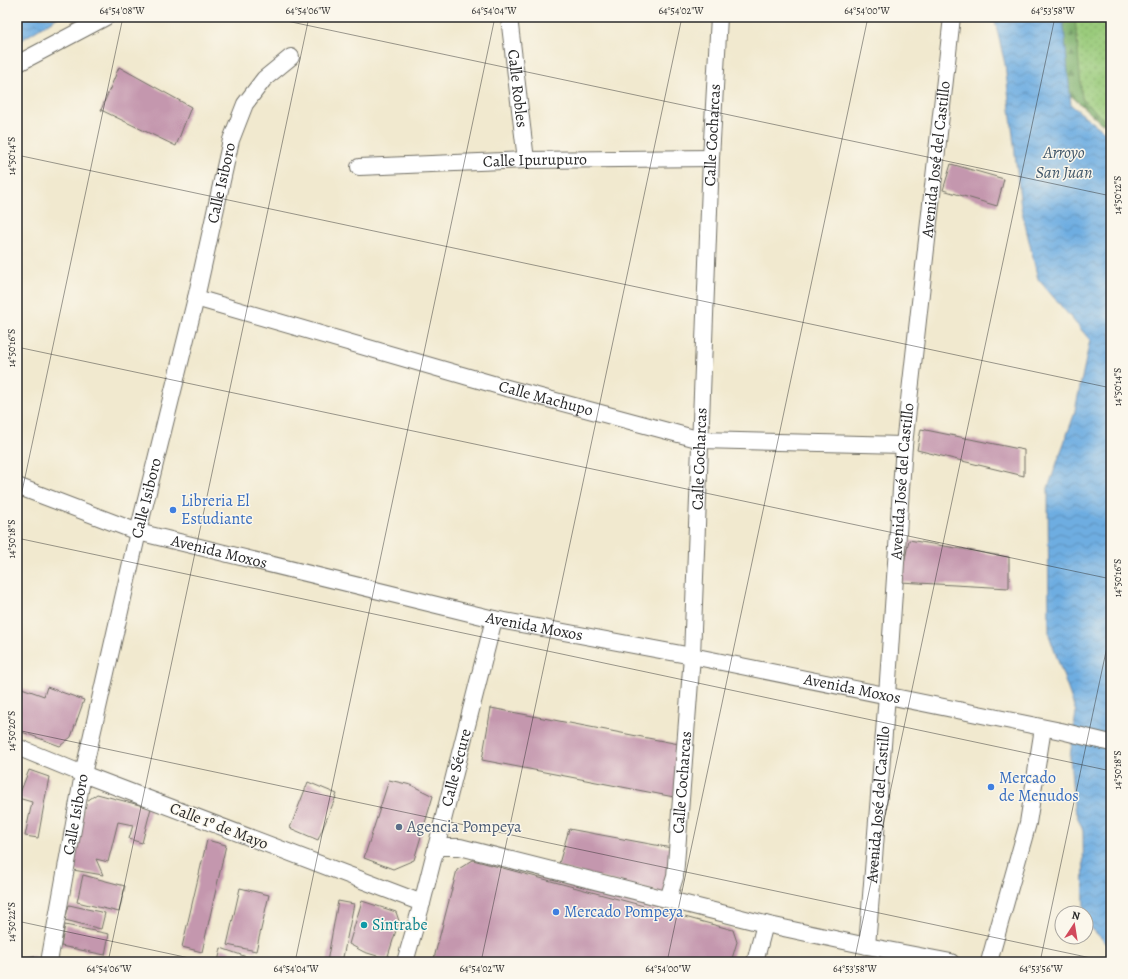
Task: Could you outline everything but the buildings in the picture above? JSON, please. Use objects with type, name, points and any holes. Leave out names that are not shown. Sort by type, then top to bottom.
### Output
[{"type":"street","points":[[17,64],[106,17]]},
{"type":"street","name":"Calle Robles","points":[[508,17],[526,160]]},
{"type":"street","name":"Calle Cocharcas","points":[[668,899],[675,877],[692,656],[711,158],[719,17]]},
{"type":"street","name":"Avenida José del Castillo","points":[[867,946],[887,695],[904,445],[952,17]]},
{"type":"street","name":"Calle Isiboro","points":[[49,962],[83,774],[138,532],[196,298],[231,140],[244,104],[264,79],[291,58]]},
{"type":"street","name":"Calle Ipurupuro","points":[[359,167],[526,160],[711,158]]},
{"type":"street","name":"Calle Machupo","points":[[196,298],[504,387],[701,440],[904,445]]},
{"type":"street","name":"Avenida Moxos","points":[[17,486],[138,532],[494,619],[692,656],[887,695],[1111,743]]},
{"type":"street","name":"Calle Sécure","points":[[405,962],[422,903],[494,619]]},
{"type":"street","points":[[989,962],[1028,823],[1043,728]]},
{"type":"street","name":"Calle 1º de Mayo","points":[[17,747],[83,774],[422,903]]},
{"type":"street","points":[[436,847],[460,847],[765,924],[951,962]]},
{"type":"street","points":[[755,962],[765,924]]},
{"type":"green space","points":[[1054,17],[1111,17],[1111,124],[1101,123],[1057,83]]},
{"type":"green space","points":[[1075,17],[1111,17],[1111,126],[1082,99]]},
{"type":"water","points":[[17,17],[58,17],[17,43]]},
{"type":"water","name":"Arroyo San Juan","points":[[994,17],[1063,17],[1071,105],[1111,137],[1111,948],[1094,931],[1094,905],[1084,905],[1083,831],[1074,808],[1070,757],[1076,712],[1049,635],[1048,488],[1074,415],[1090,340],[1038,279],[1021,207],[1005,64]]},
{"type":"place","name":"Libreria El Estudiante","points":[[173,510]]},
{"type":"place","name":"Mercado de Menudos","points":[[991,787]]},
{"type":"place","name":"Agencia Pompeya","points":[[399,827]]},
{"type":"place","name":"Mercado Pompeya","points":[[556,912]]},
{"type":"place","name":"Sintrabe","points":[[364,925]]}]
